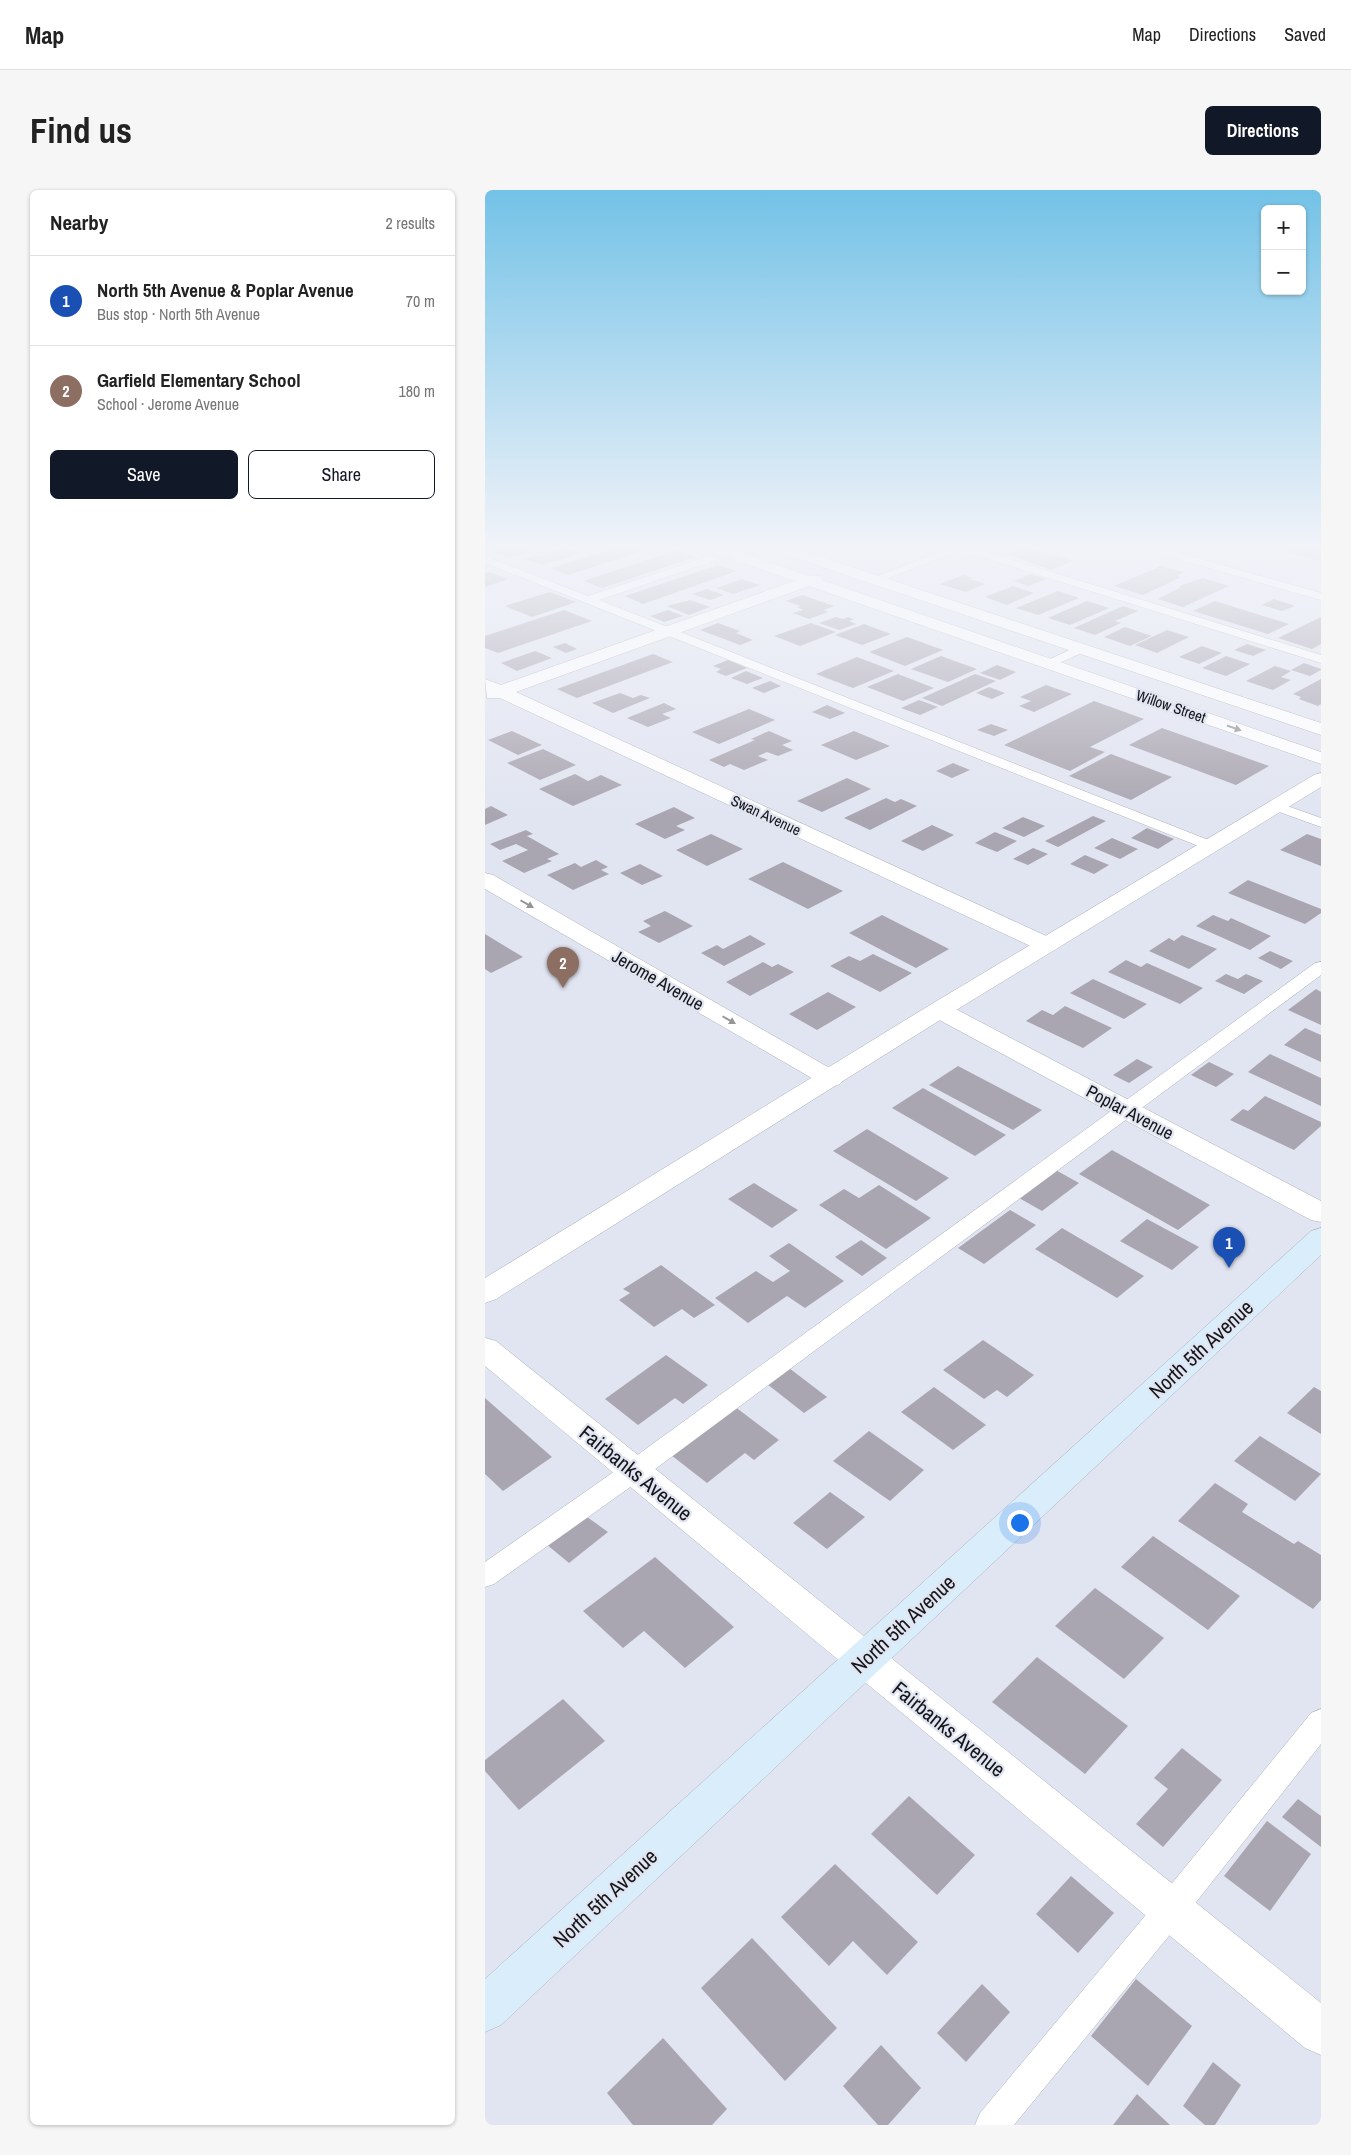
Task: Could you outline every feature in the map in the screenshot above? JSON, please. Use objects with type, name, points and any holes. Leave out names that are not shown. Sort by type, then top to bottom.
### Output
[{"type":"main road","name":"North 5th Avenue","points":[[485,2009],[1321,1238]]},
{"type":"street","points":[[491,691],[654,636]]},
{"type":"street","name":"Willow Street","points":[[971,636],[1321,758]]},
{"type":"street","name":"Willow Street","points":[[1045,636],[1321,729]]},
{"type":"street","name":"Swan Avenue","points":[[491,691],[1047,946]]},
{"type":"street","points":[[485,1292],[831,1079],[939,1010],[1321,779]]},
{"type":"street","name":"Jerome Avenue","points":[[485,880],[831,1079]]},
{"type":"street","name":"Poplar Avenue","points":[[939,1010],[1321,1213]]},
{"type":"street","name":"Fairbanks Avenue","points":[[485,1349],[1321,2032]]},
{"type":"lane","points":[[678,636],[1211,846]]},
{"type":"lane","points":[[1248,636],[1321,659]]},
{"type":"lane","points":[[1048,663],[1081,648]]},
{"type":"lane","points":[[1276,806],[1321,823]]},
{"type":"lane","points":[[485,1576],[634,1471],[1321,967]]},
{"type":"lane","points":[[992,2125],[1171,1910],[1321,1722]]},
{"type":"building","points":[[485,636],[547,636],[498,653],[485,648]]},
{"type":"building","points":[[717,636],[744,636],[753,640],[740,645]]},
{"type":"building","points":[[775,636],[825,636],[800,646]]},
{"type":"building","points":[[839,636],[885,636],[862,645]]},
{"type":"building","points":[[1105,636],[1151,636],[1130,646],[1104,637]]},
{"type":"building","points":[[1154,636],[1189,637],[1157,653],[1135,645]]},
{"type":"building","points":[[1281,636],[1321,636],[1321,644],[1312,649],[1278,638]]},
{"type":"building","points":[[907,637],[943,650],[905,666],[869,652]]},
{"type":"building","points":[[565,643],[577,649],[566,653],[553,647]]},
{"type":"building","points":[[1247,644],[1266,650],[1253,656],[1234,650]]},
{"type":"building","points":[[1202,646],[1222,653],[1199,664],[1179,657]]},
{"type":"building","points":[[535,651],[552,658],[517,671],[501,663]]},
{"type":"building","points":[[653,654],[673,662],[577,698],[557,689]]},
{"type":"building","points":[[941,656],[977,669],[948,682],[911,669]]},
{"type":"building","points":[[1226,656],[1250,664],[1226,676],[1202,668]]},
{"type":"building","points":[[857,657],[894,671],[853,688],[816,674]]},
{"type":"building","points":[[728,660],[747,668],[726,676],[716,672],[721,669],[713,666]]},
{"type":"building","points":[[1304,663],[1321,670],[1310,676],[1291,670]]},
{"type":"building","points":[[997,665],[1016,672],[1000,680],[980,673]]},
{"type":"building","points":[[1275,666],[1291,671],[1281,677],[1291,680],[1273,690],[1246,681]]},
{"type":"building","points":[[746,671],[763,678],[747,684],[731,678]]},
{"type":"building","points":[[898,674],[934,688],[903,701],[867,687]]},
{"type":"building","points":[[975,674],[996,681],[942,706],[922,698]]},
{"type":"building","points":[[1321,679],[1321,704],[1318,706],[1299,699],[1301,697],[1293,694]]},
{"type":"building","points":[[770,681],[781,686],[764,693],[752,688]]},
{"type":"building","points":[[1046,685],[1072,694],[1034,712],[1019,706],[1031,701],[1020,697]]},
{"type":"building","points":[[989,687],[1005,693],[992,699],[976,693]]},
{"type":"building","points":[[620,693],[633,698],[641,695],[650,698],[613,713],[592,703]]},
{"type":"building","points":[[919,700],[938,707],[920,715],[901,708]]},
{"type":"building","points":[[1094,701],[1144,719],[1090,747],[1105,752],[1070,771],[1004,745]]},
{"type":"building","points":[[664,703],[676,709],[662,714],[671,718],[648,727],[627,718]]},
{"type":"building","points":[[827,705],[845,713],[830,719],[812,712]]},
{"type":"building","points":[[749,709],[775,720],[719,744],[692,732]]},
{"type":"building","points":[[991,724],[1008,730],[994,736],[977,730]]},
{"type":"building","points":[[1162,728],[1269,766],[1236,785],[1129,745]]},
{"type":"building","points":[[512,731],[542,745],[518,755],[488,740]]},
{"type":"building","points":[[769,731],[792,741],[782,745],[793,750],[778,756],[767,752],[758,756],[768,760],[744,770],[730,764],[724,767],[709,760],[755,740],[751,739]]},
{"type":"building","points":[[854,731],[890,746],[856,760],[821,745]]},
{"type":"building","points":[[543,749],[576,765],[540,780],[507,763]]},
{"type":"building","points":[[1111,754],[1172,777],[1131,800],[1069,776]]},
{"type":"building","points":[[953,763],[970,770],[952,778],[936,771]]},
{"type":"building","points":[[575,774],[588,781],[601,775],[622,785],[573,806],[539,789]]},
{"type":"building","points":[[847,778],[871,789],[822,812],[797,801]]},
{"type":"building","points":[[886,798],[895,802],[901,799],[917,806],[870,830],[844,818]]},
{"type":"building","points":[[491,806],[508,815],[485,825],[485,809]]},
{"type":"building","points":[[674,807],[695,818],[676,826],[685,830],[665,839],[635,824]]},
{"type":"building","points":[[1093,816],[1106,821],[1058,847],[1045,841]]},
{"type":"building","points":[[1023,817],[1045,826],[1024,837],[1002,828]]},
{"type":"building","points":[[932,825],[954,835],[923,851],[901,841]]},
{"type":"building","points":[[1147,828],[1174,839],[1158,849],[1131,838]]},
{"type":"building","points":[[526,830],[533,834],[527,836],[559,854],[547,859],[552,861],[524,873],[502,861],[528,850],[516,844],[500,850],[490,844]]},
{"type":"building","points":[[995,832],[1017,841],[997,852],[975,843]]},
{"type":"building","points":[[711,834],[743,849],[707,866],[676,850]]},
{"type":"building","points":[[1307,834],[1321,839],[1321,866],[1280,850]]},
{"type":"building","points":[[1112,838],[1138,849],[1120,859],[1094,848]]},
{"type":"building","points":[[1033,848],[1048,854],[1028,865],[1013,859]]},
{"type":"building","points":[[1085,855],[1109,865],[1094,874],[1070,864]]},
{"type":"building","points":[[596,860],[608,867],[601,870],[609,874],[573,890],[547,875],[575,863],[581,867]]},
{"type":"building","points":[[783,862],[843,891],[808,909],[748,879]]},
{"type":"building","points":[[640,864],[663,876],[642,885],[620,873]]},
{"type":"building","points":[[1248,880],[1321,909],[1321,913],[1305,924],[1228,893]]},
{"type":"building","points":[[665,911],[693,926],[659,943],[638,932],[651,926],[643,921]]},
{"type":"building","points":[[882,915],[949,949],[916,968],[849,933]]},
{"type":"building","points":[[1213,915],[1228,921],[1231,918],[1271,936],[1250,950],[1196,926]]},
{"type":"building","points":[[485,934],[523,957],[491,973],[485,969]]},
{"type":"building","points":[[750,935],[766,944],[724,966],[701,953],[717,945],[723,949]]},
{"type":"building","points":[[1182,935],[1217,949],[1189,969],[1149,951],[1169,938],[1174,941]]},
{"type":"building","points":[[1270,951],[1293,961],[1281,969],[1258,958]]},
{"type":"building","points":[[873,954],[912,973],[880,992],[830,966],[849,956],[860,961]]},
{"type":"building","points":[[1126,960],[1141,967],[1147,963],[1203,988],[1180,1004],[1108,972]]},
{"type":"building","points":[[763,962],[772,967],[778,964],[794,972],[750,996],[726,982]]},
{"type":"building","points":[[1226,974],[1238,979],[1246,974],[1263,981],[1244,994],[1215,981]]},
{"type":"building","points":[[1093,979],[1147,1004],[1124,1019],[1070,993]]},
{"type":"building","points":[[1316,989],[1321,992],[1321,1025],[1288,1010]]},
{"type":"building","points":[[828,992],[856,1007],[817,1030],[789,1014]]},
{"type":"building","points":[[1065,1006],[1112,1028],[1083,1048],[1026,1021],[1042,1010],[1053,1015]]},
{"type":"building","points":[[1305,1028],[1321,1035],[1321,1062],[1284,1045]]},
{"type":"building","points":[[1270,1054],[1321,1078],[1321,1106],[1248,1072]]},
{"type":"building","points":[[1137,1059],[1153,1067],[1129,1083],[1113,1075]]},
{"type":"building","points":[[1209,1062],[1234,1074],[1216,1087],[1191,1075]]},
{"type":"building","points":[[958,1066],[1042,1110],[1013,1130],[929,1085]]},
{"type":"building","points":[[923,1088],[1006,1135],[975,1156],[892,1108]]},
{"type":"building","points":[[1265,1096],[1321,1122],[1321,1126],[1294,1150],[1230,1120],[1243,1109],[1248,1111]]},
{"type":"building","points":[[867,1129],[949,1178],[916,1201],[833,1151]]},
{"type":"building","points":[[1112,1150],[1210,1205],[1178,1230],[1079,1174]]},
{"type":"building","points":[[1052,1168],[1079,1183],[1042,1211],[1014,1195]]},
{"type":"building","points":[[754,1183],[798,1210],[772,1228],[728,1199]]},
{"type":"building","points":[[879,1185],[931,1218],[886,1249],[819,1205],[844,1189],[859,1198]]},
{"type":"building","points":[[1010,1210],[1036,1225],[984,1264],[958,1248]]},
{"type":"building","points":[[1147,1219],[1199,1247],[1172,1270],[1120,1241]]},
{"type":"building","points":[[1062,1228],[1144,1276],[1117,1298],[1035,1249]]},
{"type":"building","points":[[861,1240],[887,1258],[862,1276],[835,1257]]},
{"type":"building","points":[[789,1243],[844,1281],[805,1308],[787,1296],[748,1323],[715,1298],[756,1271],[773,1282],[790,1271],[769,1256]]},
{"type":"building","points":[[661,1265],[715,1305],[694,1318],[682,1309],[654,1327],[619,1300],[630,1293],[623,1289]]},
{"type":"building","points":[[983,1340],[1034,1375],[1007,1397],[997,1390],[984,1399],[943,1370]]},
{"type":"building","points":[[666,1355],[708,1385],[683,1404],[675,1398],[638,1425],[605,1399]]},
{"type":"building","points":[[789,1368],[827,1397],[804,1413],[767,1384]]},
{"type":"building","points":[[934,1387],[986,1425],[953,1450],[901,1412]]},
{"type":"building","points":[[1314,1387],[1321,1391],[1321,1434],[1287,1413]]},
{"type":"building","points":[[485,1398],[552,1457],[503,1491],[485,1474]]},
{"type":"building","points":[[734,1406],[779,1440],[754,1460],[745,1453],[707,1483],[671,1455]]},
{"type":"building","points":[[869,1431],[924,1470],[890,1501],[833,1461]]},
{"type":"building","points":[[1260,1436],[1321,1474],[1295,1501],[1234,1461]]},
{"type":"building","points":[[1215,1483],[1248,1504],[1242,1512],[1294,1544],[1298,1541],[1321,1555],[1321,1600],[1313,1609],[1178,1521]]},
{"type":"building","points":[[830,1492],[865,1517],[827,1549],[793,1523]]},
{"type":"building","points":[[583,1514],[608,1532],[569,1563],[546,1544]]},
{"type":"building","points":[[1153,1536],[1240,1596],[1208,1630],[1121,1567]]},
{"type":"building","points":[[655,1557],[734,1627],[685,1668],[644,1631],[623,1648],[583,1611]]},
{"type":"building","points":[[1095,1588],[1164,1638],[1124,1679],[1055,1626]]},
{"type":"building","points":[[1037,1657],[1128,1726],[1085,1774],[992,1702]]},
{"type":"building","points":[[563,1699],[605,1741],[519,1810],[485,1771],[485,1760]]},
{"type":"building","points":[[1182,1748],[1222,1780],[1163,1847],[1136,1824],[1168,1789],[1154,1778]]},
{"type":"building","points":[[909,1796],[975,1855],[937,1895],[871,1834]]},
{"type":"building","points":[[1298,1799],[1321,1816],[1321,1847],[1282,1817]]},
{"type":"building","points":[[1267,1821],[1311,1854],[1270,1911],[1224,1876]]},
{"type":"building","points":[[835,1864],[918,1942],[887,1975],[853,1941],[829,1966],[781,1917]]},
{"type":"building","points":[[1071,1876],[1114,1913],[1078,1953],[1036,1914]]},
{"type":"building","points":[[752,1938],[837,2028],[785,2081],[701,1988]]},
{"type":"building","points":[[1136,1979],[1192,2026],[1148,2086],[1091,2036]]},
{"type":"building","points":[[982,1984],[1010,2012],[966,2062],[937,2033]]},
{"type":"building","points":[[663,2038],[727,2109],[712,2125],[633,2125],[607,2093]]},
{"type":"building","points":[[881,2045],[921,2088],[888,2125],[878,2125],[843,2086]]},
{"type":"building","points":[[1213,2062],[1241,2085],[1215,2125],[1205,2125],[1183,2106]]},
{"type":"building","points":[[1137,2094],[1170,2125],[1113,2125]]},
{"type":"place","name":"Garfield Elementary School","points":[[563,988]]},
{"type":"place","name":"North 5th Avenue & Poplar Avenue","points":[[1229,1268]]}]
